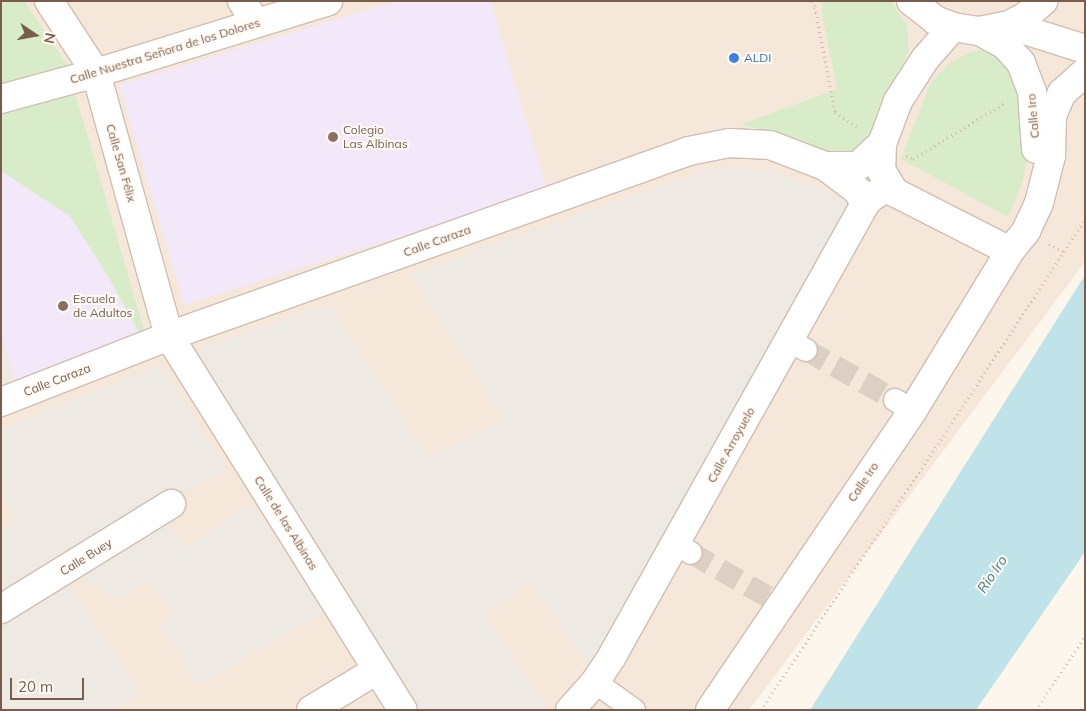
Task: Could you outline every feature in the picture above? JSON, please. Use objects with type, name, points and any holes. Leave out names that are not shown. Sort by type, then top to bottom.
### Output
[{"type":"street","name":"Calle San Félix","points":[[48,1],[96,73],[170,336]]},
{"type":"street","name":"Calle Nuestra Señora de los Dolores","points":[[1,99],[96,73],[249,12],[328,1]]},
{"type":"street","points":[[911,1],[935,20],[953,27],[980,31],[1009,25],[1026,16],[1043,1]]},
{"type":"street","points":[[1009,25],[1085,49]]},
{"type":"street","points":[[894,192],[881,170],[882,144],[898,101],[925,59],[953,27]]},
{"type":"street","name":"Calle Iro","points":[[980,31],[1005,45],[1021,62],[1032,92],[1036,151],[1030,181],[1010,251]]},
{"type":"street","name":"Calle Iro","points":[[710,710],[775,602],[904,405],[1010,251],[1026,231],[1039,203],[1051,156],[1052,116],[1062,93],[1085,72]]},
{"type":"street","name":"Calle Caraza","points":[[1,402],[170,336],[689,151],[729,143],[770,145],[825,166],[857,190],[865,204]]},
{"type":"street","points":[[825,166],[858,166],[882,144]]},
{"type":"street","points":[[865,204],[878,193],[894,192],[1010,251]]},
{"type":"street","name":"Calle Arroyuelo","points":[[570,710],[595,682],[683,549],[798,346],[865,204]]},
{"type":"street","name":"Calle de las Albinas","points":[[170,336],[403,710]]},
{"type":"street","name":"Calle Buey","points":[[1,609],[171,504]]},
{"type":"street","points":[[311,710],[378,670]]},
{"type":"street","points":[[595,682],[634,710]]},
{"type":"path","points":[[761,710],[1085,219]]},
{"type":"path","points":[[1036,710],[1085,636]]},
{"type":"shaded area","points":[[1,1],[1085,1],[1085,262],[749,710],[1,710]]},
{"type":"shaded area","name":"Colegio Las Albinas","points":[[397,1],[490,1],[547,190],[184,305],[119,85]]},
{"type":"shaded area","points":[[750,167],[779,173],[857,203],[593,670],[529,583],[484,615],[547,710],[417,710],[186,353],[329,305],[428,457],[504,419],[410,274],[708,169]]},
{"type":"shaded area","name":"Escuela de Adultos","points":[[1,171],[70,216],[109,278],[140,335],[18,389],[1,334]]},
{"type":"shaded area","points":[[1,335],[18,389],[1,394]]},
{"type":"shaded area","points":[[161,365],[227,470],[80,547],[1,592],[1,530],[16,521],[1,490],[1,429]]},
{"type":"shaded area","points":[[252,504],[324,612],[199,685],[161,628],[175,616],[149,580],[117,601],[78,577],[165,523],[185,547]]},
{"type":"shaded area","points":[[67,584],[140,693],[115,710],[1,710],[1,625]]},
{"type":"green space","points":[[1,1],[24,1],[70,69],[1,90]]},
{"type":"green space","points":[[823,1],[891,1],[907,26],[909,51],[865,148],[841,156],[742,124],[837,89],[821,10]]},
{"type":"green space","points":[[984,49],[1008,67],[1024,94],[1028,155],[1023,180],[1008,217],[901,159],[930,84],[948,64],[968,53]]},
{"type":"green space","points":[[75,93],[145,333],[140,335],[109,278],[70,216],[1,171],[1,114]]},
{"type":"water","name":"Rio Iro","points":[[1085,275],[1085,552],[976,710],[810,710]]},
{"type":"tunnel","points":[[806,350],[895,400]]},
{"type":"tunnel","points":[[691,553],[770,598]]},
{"type":"place","name":"ALDI","points":[[734,58]]},
{"type":"place","name":"Colegio Las Albinas","points":[[333,137]]},
{"type":"place","name":"Escuela de Adultos","points":[[63,306]]}]
